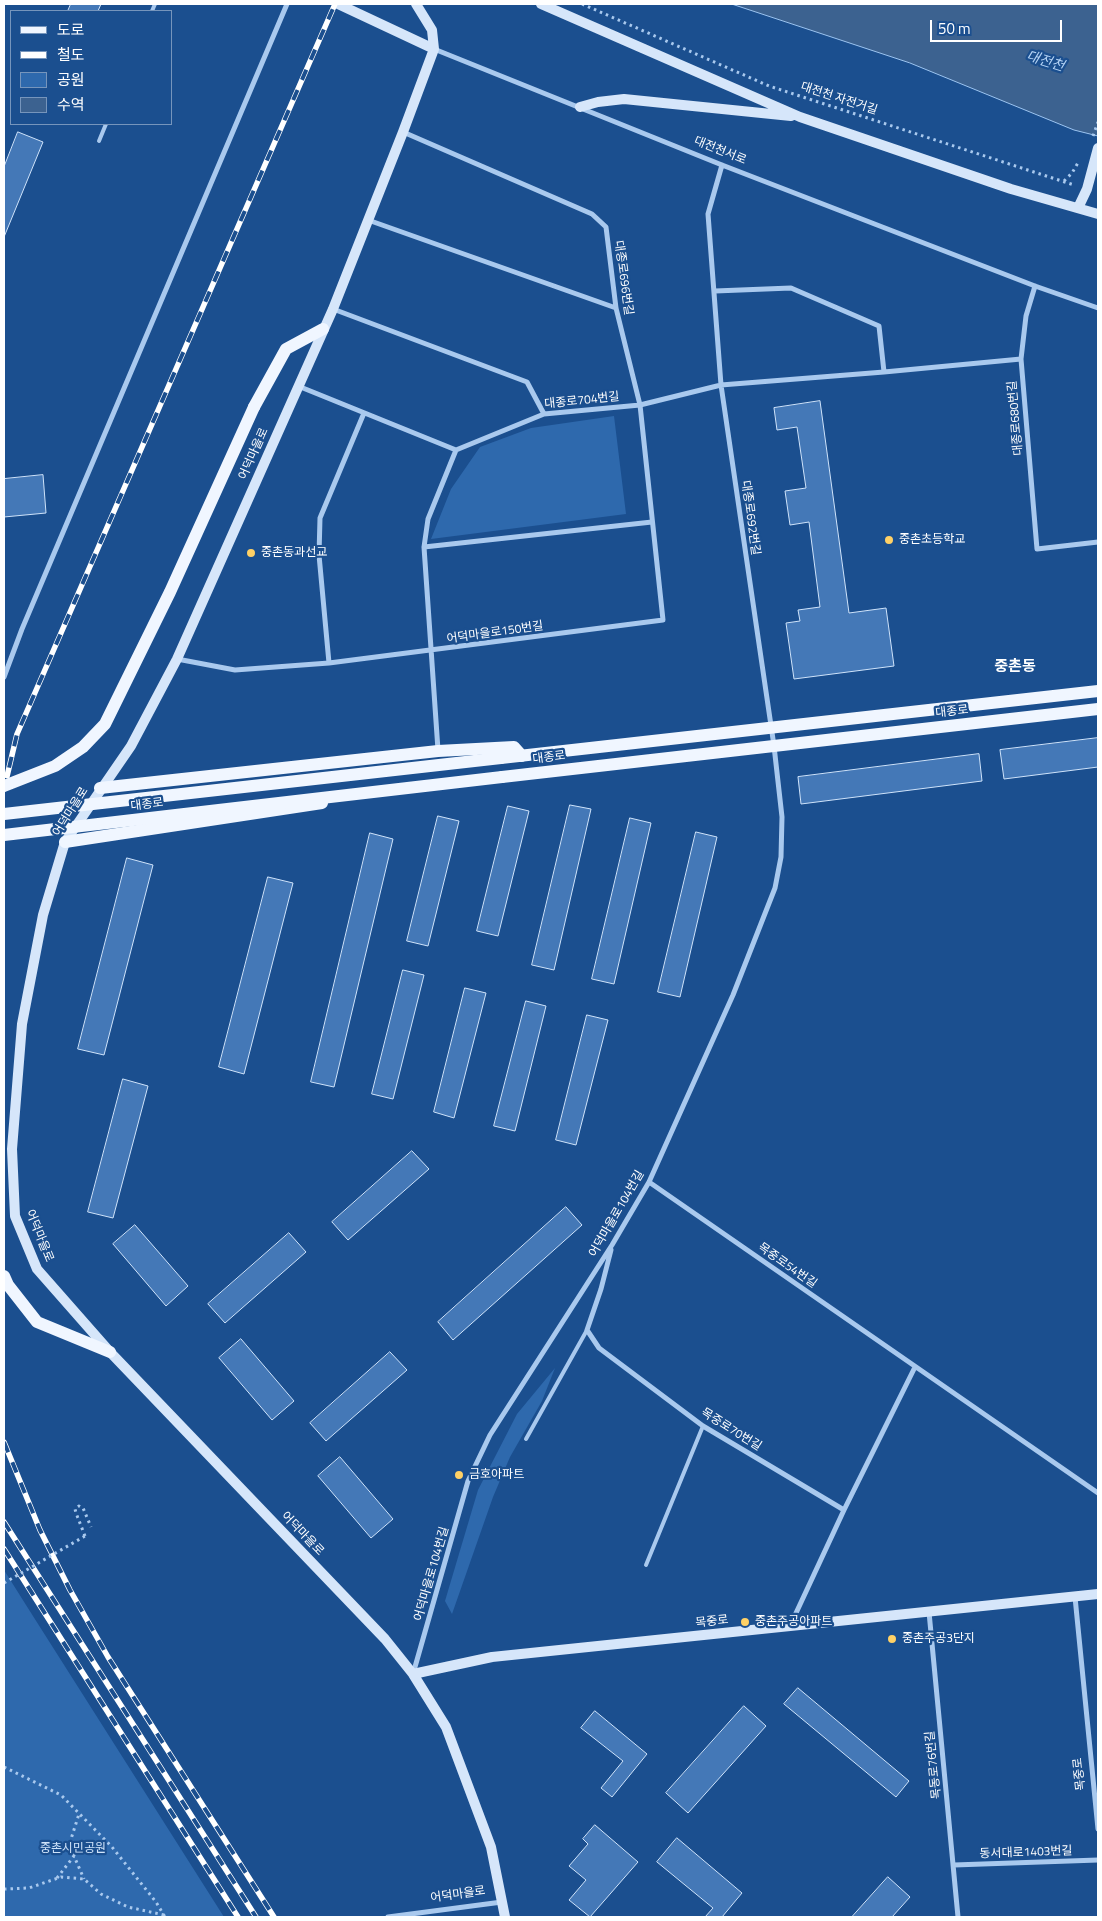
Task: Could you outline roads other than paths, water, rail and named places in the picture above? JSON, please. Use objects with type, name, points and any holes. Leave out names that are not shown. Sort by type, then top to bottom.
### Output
[{"type":"main road","name":"대전천서로","points":[[338,4],[434,48]]},
{"type":"main road","points":[[416,4],[432,30],[434,48]]},
{"type":"main road","points":[[541,4],[800,117],[1011,189],[1098,214]]},
{"type":"main road","name":"어덕마을로","points":[[434,48],[333,309],[177,659],[131,746],[100,788],[65,842],[43,915],[22,1024],[12,1149],[15,1216],[37,1269],[110,1352],[385,1639],[413,1674],[446,1727],[491,1847],[505,1917]]},
{"type":"main road","points":[[580,107],[598,102],[624,99],[800,117]]},
{"type":"main road","points":[[1078,208],[1087,189],[1094,145]]},
{"type":"main road","points":[[4,786],[55,766],[82,747],[105,724],[170,592],[254,407],[286,348],[323,329]]},
{"type":"main road","name":"대종로","points":[[4,814],[1098,691]]},
{"type":"main road","name":"대종로","points":[[4,835],[1098,709]]},
{"type":"main road","points":[[100,788],[438,751],[514,747],[522,756]]},
{"type":"main road","points":[[65,842],[357,798],[478,783],[527,774]]},
{"type":"main road","points":[[4,1276],[8,1285],[37,1322],[110,1352]]},
{"type":"main road","name":"목중로","points":[[413,1674],[492,1657],[1098,1594]]},
{"type":"street","points":[[4,677],[22,629],[287,4]]},
{"type":"street","name":"대전천서로","points":[[434,48],[722,165],[1035,286],[1098,308]]},
{"type":"street","name":"대종로696번길","points":[[403,132],[592,214],[606,227],[616,308],[640,405],[663,620]]},
{"type":"street","name":"대종로692번길","points":[[722,165],[708,214],[721,385],[774,746]]},
{"type":"street","points":[[368,220],[616,308]]},
{"type":"street","name":"대종로680번길","points":[[1035,286],[1026,316],[1021,359],[1037,549],[1098,542]]},
{"type":"street","points":[[715,292],[790,288],[879,326],[884,372]]},
{"type":"street","points":[[333,309],[527,382],[544,414]]},
{"type":"street","name":"대종로704번길","points":[[456,450],[544,414],[640,405],[721,385],[1021,359]]},
{"type":"street","points":[[298,386],[456,450],[428,519],[424,547],[438,751]]},
{"type":"street","points":[[329,663],[319,555],[320,518],[364,413]]},
{"type":"street","points":[[424,547],[652,522]]},
{"type":"street","name":"어덕마을로150번길","points":[[177,659],[234,670],[329,663],[663,620]]},
{"type":"street","name":"어덕마을로104번길","points":[[413,1674],[468,1481],[490,1435],[612,1245],[648,1182],[729,1004],[775,888],[781,857],[782,817],[774,746]]},
{"type":"street","name":"목중로54번길","points":[[648,1182],[1098,1493]]},
{"type":"street","points":[[587,1330],[601,1289],[612,1245]]},
{"type":"street","name":"목중로70번길","points":[[587,1330],[599,1348],[703,1426],[844,1510]]},
{"type":"street","points":[[790,1626],[844,1510],[915,1367]]},
{"type":"street","name":"목중로","points":[[1075,1597],[1098,1830]]},
{"type":"street","name":"목동로76번길","points":[[929,1612],[958,1917]]},
{"type":"street","name":"동서대로1403번길","points":[[954,1865],[1098,1860]]},
{"type":"street","name":"어덕마을로","points":[[388,1917],[502,1902]]},
{"type":"lane","points":[[99,141],[106,125]]},
{"type":"lane","points":[[526,1439],[587,1330]]},
{"type":"lane","points":[[646,1565],[703,1426]]},
{"type":"water","name":"대전천","points":[[732,4],[1098,4],[1098,136],[1074,130],[910,63]]},
{"type":"railway","points":[[4,789],[17,734],[335,4]]},
{"type":"railway","points":[[4,1442],[40,1530],[70,1590],[108,1657],[274,1917]]},
{"type":"railway","points":[[4,1522],[256,1917]]},
{"type":"railway","points":[[4,1549],[238,1917]]},
{"type":"place","name":"중촌초등학교","points":[[889,540]]},
{"type":"place","name":"중촌동과선교","points":[[251,553]]},
{"type":"place","name":"금호아파트","points":[[459,1475]]},
{"type":"place","name":"중촌주공아파트","points":[[745,1622]]},
{"type":"place","name":"중촌주공3단지","points":[[892,1639]]},
{"type":"district","name":"중촌동","points":[[1015,667]]},
{"type":"park label","name":"중촌시민공원","points":[[73,1849]]}]
